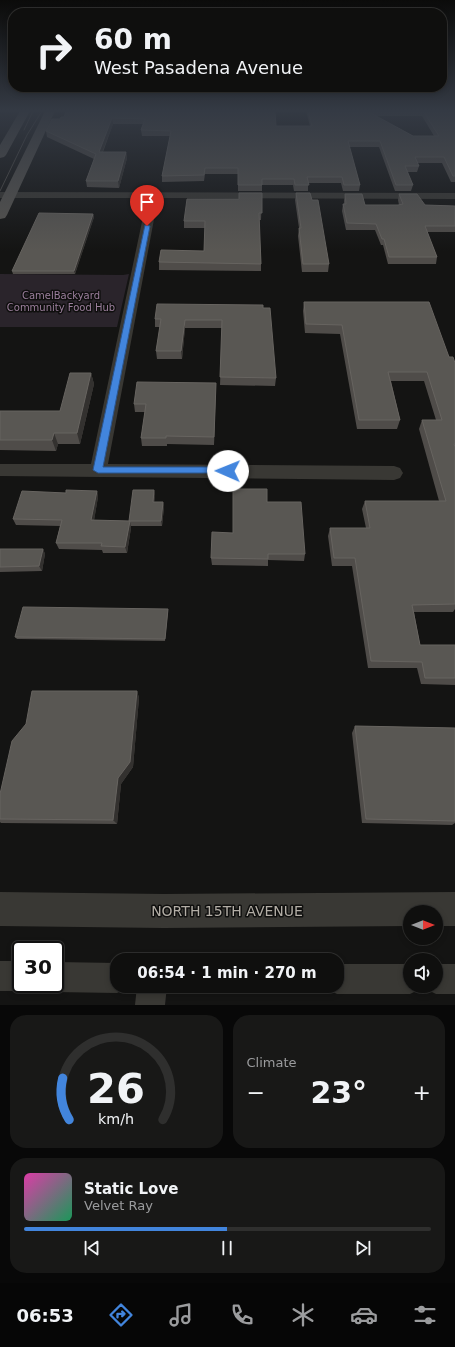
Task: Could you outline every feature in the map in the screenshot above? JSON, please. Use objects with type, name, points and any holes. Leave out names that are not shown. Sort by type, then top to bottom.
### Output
[{"type":"main road","points":[[0,215],[5,195],[24,158]]},
{"type":"street","points":[[5,195],[455,196]]},
{"type":"street","points":[[98,470],[153,196]]},
{"type":"street","points":[[0,470],[394,473]]},
{"type":"street","name":"NORTH 15TH AVENUE","points":[[0,909],[164,912],[455,909]]},
{"type":"street","points":[[0,976],[12,976]]},
{"type":"street","points":[[64,977],[110,978]]},
{"type":"street","points":[[344,979],[403,979]]},
{"type":"street","points":[[443,979],[455,979]]},
{"type":"street","points":[[150,1005],[151,993]]},
{"type":"green space","name":"CamelBackyard Community Food Hub","points":[[0,274],[129,274],[117,327],[0,327]]},
{"type":"building","points":[[95,158],[124,158],[118,181],[86,181]]},
{"type":"building","points":[[166,158],[353,158],[360,185],[344,185],[342,177],[307,177],[309,185],[295,185],[294,179],[262,179],[262,185],[238,185],[238,168],[205,168],[204,175],[162,176]]},
{"type":"building","points":[[386,158],[415,158],[419,166],[405,166],[413,185],[396,185]]},
{"type":"building","points":[[444,158],[455,158],[455,176],[453,176]]},
{"type":"building","points":[[239,193],[262,193],[262,213],[259,213],[261,264],[159,262],[161,250],[204,251],[205,221],[184,221],[187,199],[239,199]]},
{"type":"building","points":[[296,193],[310,193],[312,200],[318,200],[329,264],[303,264],[299,228],[301,228]]},
{"type":"building","points":[[345,194],[362,194],[365,205],[398,205],[403,204],[399,194],[417,194],[425,205],[455,206],[455,226],[425,226],[437,257],[389,257],[384,239],[382,239],[376,224],[347,223],[343,204],[346,204]]},
{"type":"building","points":[[39,213],[93,214],[74,271],[12,271]]},
{"type":"building","points":[[304,302],[429,302],[449,357],[453,357],[455,363],[455,604],[412,605],[420,645],[455,645],[455,678],[425,678],[422,662],[371,661],[355,558],[334,558],[330,528],[370,528],[365,501],[446,501],[422,420],[442,420],[427,372],[388,372],[400,420],[359,420],[342,325],[306,324]]},
{"type":"building","points":[[157,304],[263,305],[263,308],[270,308],[276,378],[220,377],[222,320],[185,320],[181,351],[156,351],[161,319],[155,319]]},
{"type":"building","points":[[70,373],[91,373],[77,433],[54,433],[52,440],[0,440],[0,411],[60,411]]},
{"type":"building","points":[[137,382],[216,383],[214,437],[166,436],[166,438],[141,438],[146,404],[134,404]]},
{"type":"building","points":[[233,489],[267,489],[267,502],[301,502],[305,554],[268,554],[268,559],[211,558],[212,532],[233,533]]},
{"type":"building","points":[[66,490],[97,491],[91,520],[130,521],[125,547],[101,546],[102,543],[56,543],[62,520],[13,519],[22,491],[66,493]]},
{"type":"building","points":[[133,490],[154,490],[153,502],[163,502],[161,521],[129,521]]},
{"type":"building","points":[[0,549],[43,549],[39,566],[0,567]]},
{"type":"building","points":[[23,607],[168,609],[165,639],[15,637]]},
{"type":"building","points":[[32,691],[137,691],[130,762],[118,778],[113,820],[0,819],[0,794],[12,741],[26,724]]},
{"type":"building","points":[[355,726],[455,728],[455,821],[366,819]]},
{"type":"tram line","points":[[0,191],[16,158]]},
{"type":"route","points":[[147,226],[98,470],[228,471]]}]
